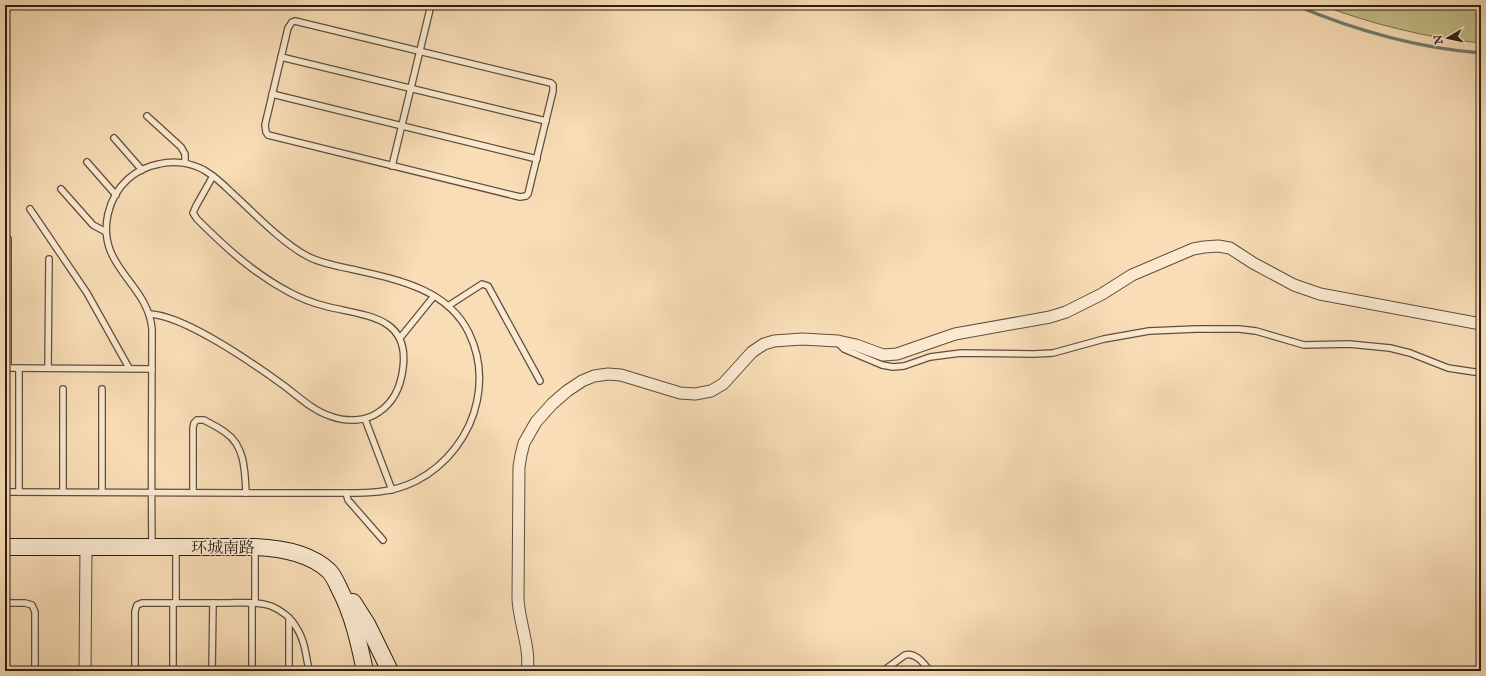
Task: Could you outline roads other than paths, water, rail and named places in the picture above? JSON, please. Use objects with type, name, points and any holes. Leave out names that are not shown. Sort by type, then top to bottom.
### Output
[{"type":"main road","name":"环城南路","points":[[5,547],[255,547],[294,553],[319,564],[330,572]]},
{"type":"main road","points":[[330,572],[356,605],[390,671]]},
{"type":"main road","points":[[330,572],[349,609],[365,671]]},
{"type":"main road","points":[[360,648],[361,642],[366,638],[372,639],[376,642]]},
{"type":"street","points":[[527,671],[528,658],[520,620],[518,599],[519,467],[521,455],[524,443],[536,422],[544,412],[572,387],[594,376],[608,374],[620,375],[680,393],[695,394],[711,391],[723,384],[752,352],[764,344],[784,340],[838,341],[856,345],[883,355],[890,355],[904,352],[955,334],[1055,315],[1072,310],[1132,275],[1193,249],[1218,246],[1230,248],[1288,281],[1320,294],[1481,324]]},
{"type":"street","points":[[85,671],[86,547]]},
{"type":"lane","points":[[392,166],[431,5]]},
{"type":"lane","points":[[295,21],[420,51],[551,83],[553,85],[553,91],[529,192],[526,196],[523,197],[392,166],[268,135],[266,132],[265,125],[289,24],[295,21]]},
{"type":"lane","points":[[281,57],[546,121]]},
{"type":"lane","points":[[272,94],[537,159]]},
{"type":"lane","points":[[147,116],[181,147],[185,154],[185,163]]},
{"type":"lane","points":[[114,138],[142,170]]},
{"type":"lane","points":[[87,162],[116,195]]},
{"type":"lane","points":[[5,492],[19,492],[63,492],[102,492],[152,492],[193,492],[380,493],[415,482],[446,459],[463,436],[475,411],[479,385],[479,373],[475,349],[466,327],[459,317],[448,306],[434,296],[405,282],[327,264],[307,256],[288,243],[213,176],[195,166],[185,163],[165,163],[155,165],[142,170],[128,180],[116,195],[108,213],[106,232],[114,260],[144,302],[150,314],[152,329],[152,368],[152,492],[152,547]]},
{"type":"lane","points":[[150,314],[172,320],[231,350],[324,414],[341,419],[365,419],[377,414],[386,406],[397,390],[402,376],[404,360],[403,345],[400,338],[391,326],[378,319],[326,306],[307,300],[290,292],[272,282],[240,260],[197,219],[194,213],[196,206],[213,176]]},
{"type":"lane","points":[[61,188],[93,225],[106,232]]},
{"type":"lane","points":[[30,209],[87,293],[129,368]]},
{"type":"lane","points":[[8,239],[6,368],[152,368]]},
{"type":"lane","points":[[48,259],[48,368]]},
{"type":"lane","points":[[448,306],[482,284],[488,286],[540,381]]},
{"type":"lane","points":[[400,338],[434,296]]},
{"type":"lane","points":[[838,341],[840,346],[844,349],[882,366],[893,367],[904,366],[930,357],[961,353],[1053,353],[1104,339],[1149,331],[1239,329],[1256,331],[1304,344],[1349,344],[1390,348],[1410,353],[1448,368],[1481,373]]},
{"type":"lane","points":[[19,368],[19,492]]},
{"type":"lane","points":[[63,389],[63,492]]},
{"type":"lane","points":[[102,390],[102,492]]},
{"type":"lane","points":[[365,419],[392,490]]},
{"type":"lane","points":[[193,492],[193,428],[194,423],[204,420],[226,432],[237,444],[244,469],[246,493]]},
{"type":"lane","points":[[346,493],[348,500],[383,540]]},
{"type":"lane","points":[[173,671],[176,547]]},
{"type":"lane","points":[[252,671],[255,547]]},
{"type":"lane","points":[[5,603],[25,603],[32,605],[35,612],[35,671]]},
{"type":"lane","points":[[135,671],[135,611],[137,605],[142,603],[253,603],[277,609],[289,618],[296,626],[303,642],[309,671]]},
{"type":"lane","points":[[212,671],[213,603]]},
{"type":"lane","points":[[289,618],[289,671]]},
{"type":"lane","points":[[883,671],[906,654],[910,653],[930,671]]},
{"type":"waterway","points":[[1295,5],[1363,30],[1386,36],[1434,47],[1481,53]]}]
